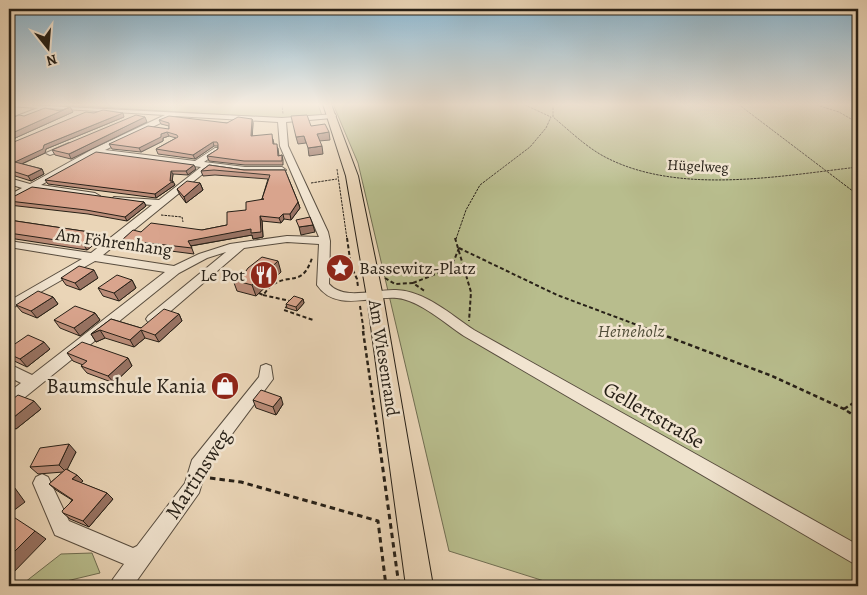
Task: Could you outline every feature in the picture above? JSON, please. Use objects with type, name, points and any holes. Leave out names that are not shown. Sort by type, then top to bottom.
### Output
[{"type":"main road","name":"Am Wiesenrand","points":[[337,132],[352,176],[367,297],[420,586]]},
{"type":"street","points":[[9,199],[97,150],[135,132]]},
{"type":"street","points":[[283,132],[284,146],[323,232],[325,241]]},
{"type":"street","points":[[126,136],[142,140]]},
{"type":"street","points":[[68,166],[51,158],[77,142]]},
{"type":"street","points":[[86,146],[97,150],[142,157],[245,170],[295,170]]},
{"type":"street","points":[[142,157],[158,149]]},
{"type":"street","points":[[196,164],[215,150]]},
{"type":"street","points":[[9,306],[94,257],[208,165]]},
{"type":"street","points":[[9,181],[30,186],[125,200],[161,203]]},
{"type":"street","name":"Am Föhrenhang","points":[[9,244],[175,270],[203,256],[240,245],[287,239],[325,241]]},
{"type":"street","name":"Gellertstraße","points":[[325,241],[322,285],[326,290],[335,295],[367,297],[429,309],[858,556]]},
{"type":"street","points":[[153,320],[240,245]]},
{"type":"street","points":[[9,400],[175,270]]},
{"type":"street","points":[[9,370],[33,382]]},
{"type":"street","name":"Martinsweg","points":[[120,586],[193,487],[198,466],[266,379],[266,370]]},
{"type":"street","points":[[42,483],[62,528],[134,558],[144,553]]},
{"type":"path","points":[[469,321],[471,292],[455,237],[479,186],[507,166],[545,132]]},
{"type":"path","name":"Hügelweg","points":[[572,132],[607,158],[624,166],[667,176],[713,178],[770,177],[828,172],[858,167]]},
{"type":"path","points":[[775,132],[858,195]]},
{"type":"path","points":[[337,166],[337,179],[351,266],[357,279]]},
{"type":"path","points":[[302,185],[337,179]]},
{"type":"path","points":[[149,213],[182,217],[183,222]]},
{"type":"path","points":[[413,283],[451,268],[459,248]]},
{"type":"path","points":[[459,248],[557,295],[772,376],[844,408],[858,418]]},
{"type":"path","points":[[332,260],[336,261],[337,267],[342,272]]},
{"type":"path","points":[[263,295],[272,285],[302,276]]},
{"type":"path","points":[[259,293],[290,301],[284,310],[313,320]]},
{"type":"path","points":[[367,297],[399,586]]},
{"type":"path","points":[[844,408],[858,400]]},
{"type":"path","points":[[195,476],[242,482],[378,521],[386,586]]},
{"type":"green space","name":"Heineholz","points":[[345,132],[858,132],[858,586],[560,586],[449,551],[358,163]]},
{"type":"green space","points":[[92,553],[100,573],[52,586],[20,586],[61,554]]},
{"type":"building","points":[[38,132],[77,132],[44,145],[43,149],[15,162],[42,169],[28,176],[9,170],[9,144]]},
{"type":"building","points":[[96,132],[115,132],[69,154],[52,150]]},
{"type":"building","points":[[136,132],[251,132],[251,136],[272,134],[273,144],[277,144],[278,156],[282,155],[282,161],[244,161],[207,156],[218,149],[217,142],[213,142],[193,155],[156,149],[178,137],[167,132],[139,148],[109,144]]},
{"type":"building","points":[[295,132],[329,132],[317,134],[322,146],[308,148],[304,136],[296,137]]},
{"type":"building","points":[[96,152],[194,165],[186,171],[171,171],[170,181],[173,181],[155,194],[45,180]]},
{"type":"building","points":[[209,165],[244,170],[285,170],[298,202],[290,214],[283,214],[279,218],[260,216],[261,232],[251,233],[251,229],[188,241],[192,248],[122,240],[133,230],[141,232],[151,223],[202,230],[227,225],[227,212],[246,210],[246,202],[264,199],[262,199],[270,175],[214,170],[201,171]]},
{"type":"building","points":[[187,181],[200,183],[184,197],[177,189]]},
{"type":"building","points":[[32,187],[144,202],[125,217],[86,210],[9,201],[9,199]]},
{"type":"building","points":[[310,217],[313,225],[299,227],[296,220]]},
{"type":"building","points":[[9,220],[96,233],[83,244],[9,233]]},
{"type":"building","points":[[262,257],[278,261],[252,285],[233,280],[241,278],[248,268]]},
{"type":"building","points":[[79,266],[94,270],[75,283],[61,278]]},
{"type":"building","points":[[117,275],[132,280],[114,293],[98,288]]},
{"type":"building","points":[[38,291],[53,297],[31,311],[16,305]]},
{"type":"building","points":[[294,296],[303,299],[296,307],[286,304]]},
{"type":"building","points":[[75,306],[95,313],[74,328],[54,320]]},
{"type":"building","points":[[164,309],[179,314],[155,335],[141,330],[130,340],[100,330],[91,334],[111,319],[141,328]]},
{"type":"building","points":[[28,335],[44,342],[20,359],[9,354],[9,348]]},
{"type":"building","points":[[82,342],[128,358],[108,376],[81,366],[87,361],[67,353]]},
{"type":"building","points":[[261,390],[281,397],[273,407],[253,400]]},
{"type":"building","points":[[18,395],[34,401],[9,421],[9,402]]},
{"type":"building","points":[[69,444],[59,465],[30,467],[40,448]]},
{"type":"building","points":[[66,469],[77,475],[72,479],[107,493],[83,521],[63,513],[62,511],[73,500],[49,484]]},
{"type":"building","points":[[9,486],[14,493],[9,497]]},
{"type":"building","points":[[9,514],[35,531],[9,557]]},
{"type":"place","name":"Bassewitz-Platz","points":[[340,268]]},
{"type":"place","name":"Le Pot","points":[[264,275]]},
{"type":"place","name":"Baumschule Kania","points":[[225,386]]}]
